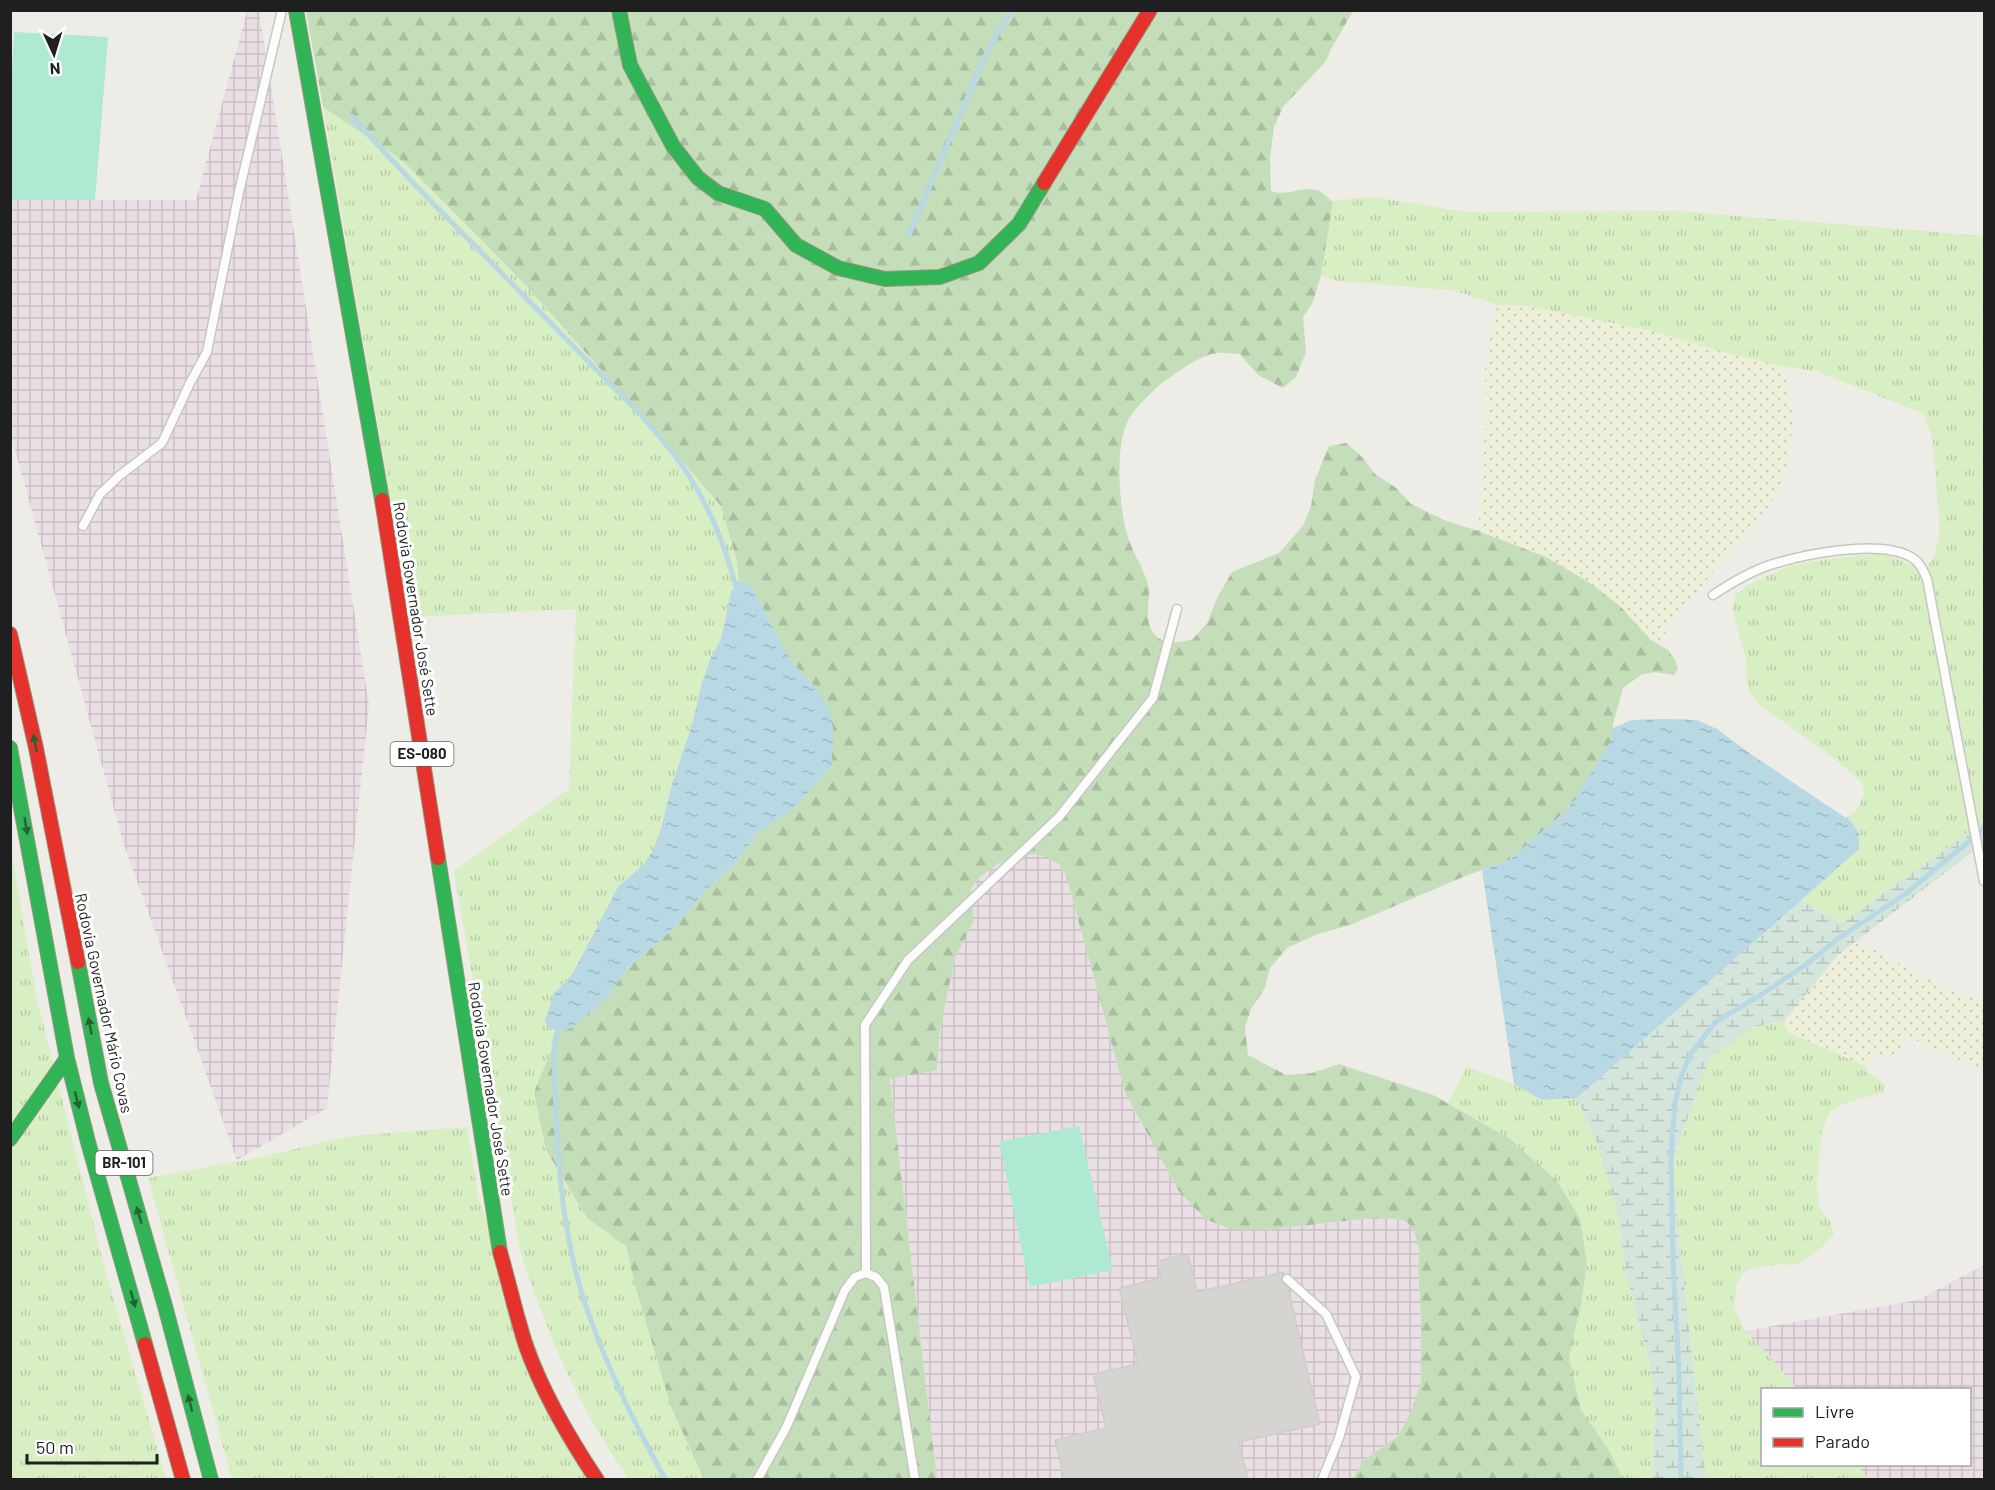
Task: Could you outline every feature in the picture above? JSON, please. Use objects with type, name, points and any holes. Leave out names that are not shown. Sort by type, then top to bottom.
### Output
[{"type":"main road","name":"Rodovia Governador José Sette","points":[[296,10],[377,468],[501,1251],[521,1329],[550,1403],[597,1479]]},
{"type":"main road","points":[[620,10],[630,65],[673,146],[698,178],[718,192],[765,209],[796,245],[817,257],[838,268],[885,279],[940,277],[979,263],[1019,224],[1150,10]]},
{"type":"main road","name":"Rodovia Governador Mário Covas","points":[[10,634],[36,748],[101,1083],[165,1306],[211,1479]]},
{"type":"main road","name":"BR-101","points":[[10,748],[67,1058],[88,1142],[183,1479]]},
{"type":"main road","points":[[10,1138],[67,1058]]},
{"type":"lane","points":[[82,526],[100,494],[119,476],[162,443],[207,352],[239,192],[282,10]]},
{"type":"lane","points":[[1713,595],[1736,580],[1771,565],[1827,553],[1874,549],[1896,552],[1912,558],[1922,566],[1927,579],[1984,881]]},
{"type":"lane","points":[[866,1273],[865,1025],[908,960],[1059,817],[1153,698],[1176,609]]},
{"type":"lane","points":[[757,1479],[786,1428],[845,1290],[855,1277],[866,1273],[876,1278],[884,1287],[915,1479]]},
{"type":"lane","points":[[1287,1279],[1326,1314],[1356,1377],[1340,1438],[1322,1479]]},
{"type":"shaded area","points":[[247,11],[259,11],[369,705],[327,1108],[237,1160],[123,842],[11,435],[10,200],[196,200]]},
{"type":"shaded area","points":[[1038,854],[1059,864],[1066,875],[1125,1093],[1159,1153],[1266,1230],[1372,1218],[1398,1219],[1407,1222],[1414,1231],[1419,1250],[1421,1381],[1412,1409],[1398,1436],[1365,1459],[1352,1479],[937,1479],[890,1078],[937,1070],[940,1030],[955,958],[974,921],[971,889],[977,879],[999,863],[1017,856]]},
{"type":"shaded area","points":[[1984,1265],[1984,1479],[1868,1479],[1858,1466],[1971,1466],[1971,1388],[1796,1388],[1745,1331],[1918,1300]]},
{"type":"green space","points":[[306,11],[1353,11],[1326,61],[1283,107],[1274,127],[1270,158],[1271,191],[1283,193],[1315,190],[1333,202],[1321,275],[1313,302],[1303,317],[1306,352],[1296,377],[1283,388],[1258,375],[1240,354],[1220,353],[1192,363],[1159,386],[1133,412],[1125,428],[1120,457],[1120,492],[1124,522],[1129,541],[1148,585],[1148,619],[1152,631],[1165,641],[1192,640],[1207,623],[1217,598],[1232,572],[1279,553],[1303,526],[1311,506],[1315,480],[1329,446],[1346,443],[1361,456],[1375,474],[1395,487],[1411,504],[1444,520],[1546,557],[1590,583],[1619,605],[1651,640],[1668,650],[1675,660],[1678,669],[1674,675],[1654,672],[1641,675],[1623,688],[1613,724],[1613,739],[1575,800],[1556,820],[1509,860],[1350,925],[1318,934],[1287,948],[1270,968],[1265,988],[1251,1009],[1245,1028],[1248,1055],[1286,1075],[1312,1073],[1339,1064],[1433,1095],[1509,1138],[1557,1181],[1580,1219],[1587,1264],[1569,1358],[1581,1410],[1609,1450],[1623,1479],[1352,1479],[1365,1459],[1398,1436],[1412,1409],[1421,1381],[1419,1250],[1414,1231],[1407,1222],[1398,1219],[1372,1218],[1266,1230],[1231,1229],[1205,1219],[1178,1190],[1125,1093],[1066,875],[1059,864],[1038,854],[1017,856],[999,863],[977,879],[971,889],[974,921],[955,958],[940,1030],[937,1070],[890,1079],[937,1479],[704,1479],[671,1407],[635,1285],[626,1246],[587,1218],[546,1150],[534,1092],[559,1032],[571,1028],[605,1000],[629,966],[673,929],[705,891],[737,862],[758,832],[793,809],[831,767],[816,688],[790,660],[750,584],[739,582],[737,561],[721,506],[521,280],[402,160],[323,107]]},
{"type":"green space","points":[[14,32],[108,37],[95,200],[11,200],[10,109]]},
{"type":"green space","points":[[323,107],[402,160],[521,280],[721,506],[737,561],[739,582],[737,581],[731,592],[721,639],[711,657],[702,682],[692,725],[673,781],[660,832],[644,864],[618,887],[573,973],[553,995],[554,1031],[559,1032],[534,1092],[546,1151],[587,1218],[626,1246],[635,1285],[704,1479],[629,1479],[595,1425],[565,1369],[541,1311],[520,1250],[454,871],[569,789],[576,609],[411,617]]},
{"type":"green space","points":[[1373,197],[1467,212],[1677,211],[1984,236],[1984,821],[1842,923],[1799,900],[1859,849],[1852,822],[1846,818],[1858,809],[1864,793],[1862,783],[1839,762],[1757,703],[1748,689],[1746,659],[1732,608],[1736,594],[1750,584],[1789,566],[1882,553],[1912,565],[1927,567],[1934,557],[1940,530],[1933,441],[1924,414],[1816,371],[1781,366],[1657,332],[1520,305],[1498,305],[1453,290],[1335,281],[1321,275],[1332,201]]},
{"type":"green space","points":[[1498,305],[1520,305],[1657,332],[1716,350],[1781,364],[1786,376],[1793,418],[1789,460],[1782,486],[1771,504],[1673,620],[1658,645],[1619,605],[1590,583],[1546,557],[1478,531],[1486,420],[1485,368],[1494,315]]},
{"type":"green space","points":[[1984,821],[1984,843],[1838,955],[1785,1020],[1751,1028],[1709,1059],[1671,1165],[1706,1479],[1653,1479],[1655,1407],[1651,1368],[1625,1270],[1619,1219],[1597,1143],[1577,1098],[1799,900],[1842,923]]},
{"type":"green space","points":[[10,843],[37,1000],[106,1273],[166,1479],[11,1479]]},
{"type":"green space","points":[[1858,941],[1959,995],[1984,1000],[1984,1069],[1913,1039],[1905,1039],[1901,1047],[1889,1059],[1874,1053],[1865,1066],[1790,1033],[1784,1025],[1785,1020],[1838,955]]},
{"type":"green space","points":[[1785,1020],[1784,1025],[1790,1033],[1865,1066],[1866,1071],[1884,1085],[1883,1092],[1843,1104],[1831,1111],[1822,1129],[1817,1177],[1818,1206],[1830,1221],[1834,1234],[1818,1251],[1795,1265],[1779,1264],[1751,1269],[1742,1274],[1736,1287],[1734,1307],[1745,1331],[1796,1388],[1761,1388],[1761,1466],[1858,1466],[1868,1479],[1706,1479],[1671,1165],[1709,1059],[1751,1028]]},
{"type":"green space","points":[[1467,1067],[1514,1084],[1542,1100],[1577,1098],[1597,1143],[1619,1219],[1625,1270],[1651,1368],[1655,1407],[1653,1479],[1623,1479],[1609,1450],[1581,1410],[1569,1358],[1587,1264],[1557,1181],[1509,1138],[1448,1103]]},
{"type":"green space","points":[[1079,1126],[1113,1270],[1030,1287],[999,1142]]},
{"type":"green space","points":[[467,1127],[479,1200],[587,1479],[232,1479],[148,1178],[252,1159],[352,1136]]},
{"type":"water","points":[[738,581],[750,584],[790,660],[816,688],[829,708],[834,733],[831,767],[793,809],[758,832],[737,862],[705,891],[673,929],[629,966],[605,1000],[571,1028],[559,1032],[548,1027],[545,1021],[553,995],[573,973],[618,887],[644,864],[660,832],[673,781],[692,725],[702,682],[711,657],[721,639],[731,592]]},
{"type":"water","points":[[1632,720],[1697,720],[1717,729],[1852,822],[1859,834],[1859,849],[1577,1098],[1542,1100],[1514,1084],[1482,870],[1509,860],[1556,820],[1575,800],[1612,739],[1613,728]]},
{"type":"building","points":[[1188,1254],[1197,1292],[1284,1272],[1281,1280],[1288,1288],[1320,1424],[1239,1442],[1248,1479],[1064,1479],[1055,1440],[1106,1428],[1093,1374],[1138,1364],[1119,1288],[1161,1278],[1157,1261]]},
{"type":"waterway","points":[[909,235],[984,58],[1011,10]]},
{"type":"waterway","points":[[351,116],[418,188],[640,414],[673,453],[684,468],[712,519],[737,591]]},
{"type":"waterway","points":[[1681,1480],[1671,1154],[1675,1103],[1682,1074],[1691,1054],[1715,1022],[1804,966],[1839,938],[1904,895],[1984,829]]},
{"type":"waterway","points":[[560,1025],[554,1045],[556,1113],[561,1182],[571,1249],[589,1315],[605,1357],[666,1480]]},
{"type":"traffic: fast","points":[[296,10],[382,500]]},
{"type":"traffic: fast","points":[[619,10],[630,65],[673,146],[698,178],[718,193],[765,209],[796,245],[838,268],[885,279],[940,277],[979,263],[1019,224],[1044,183]]},
{"type":"traffic: fast","points":[[10,748],[67,1058],[88,1142],[145,1344]]},
{"type":"traffic: fast","points":[[438,858],[500,1252]]},
{"type":"traffic: fast","points":[[78,962],[101,1083],[165,1306],[211,1480]]},
{"type":"traffic: fast","points":[[10,1139],[67,1058]]},
{"type":"traffic: jam","points":[[1044,183],[1150,10]]},
{"type":"traffic: jam","points":[[382,500],[438,858]]},
{"type":"traffic: jam","points":[[10,634],[36,748],[78,962]]},
{"type":"traffic: jam","points":[[500,1252],[522,1334],[540,1381],[557,1415],[597,1480]]},
{"type":"traffic: jam","points":[[145,1344],[183,1480]]}]
